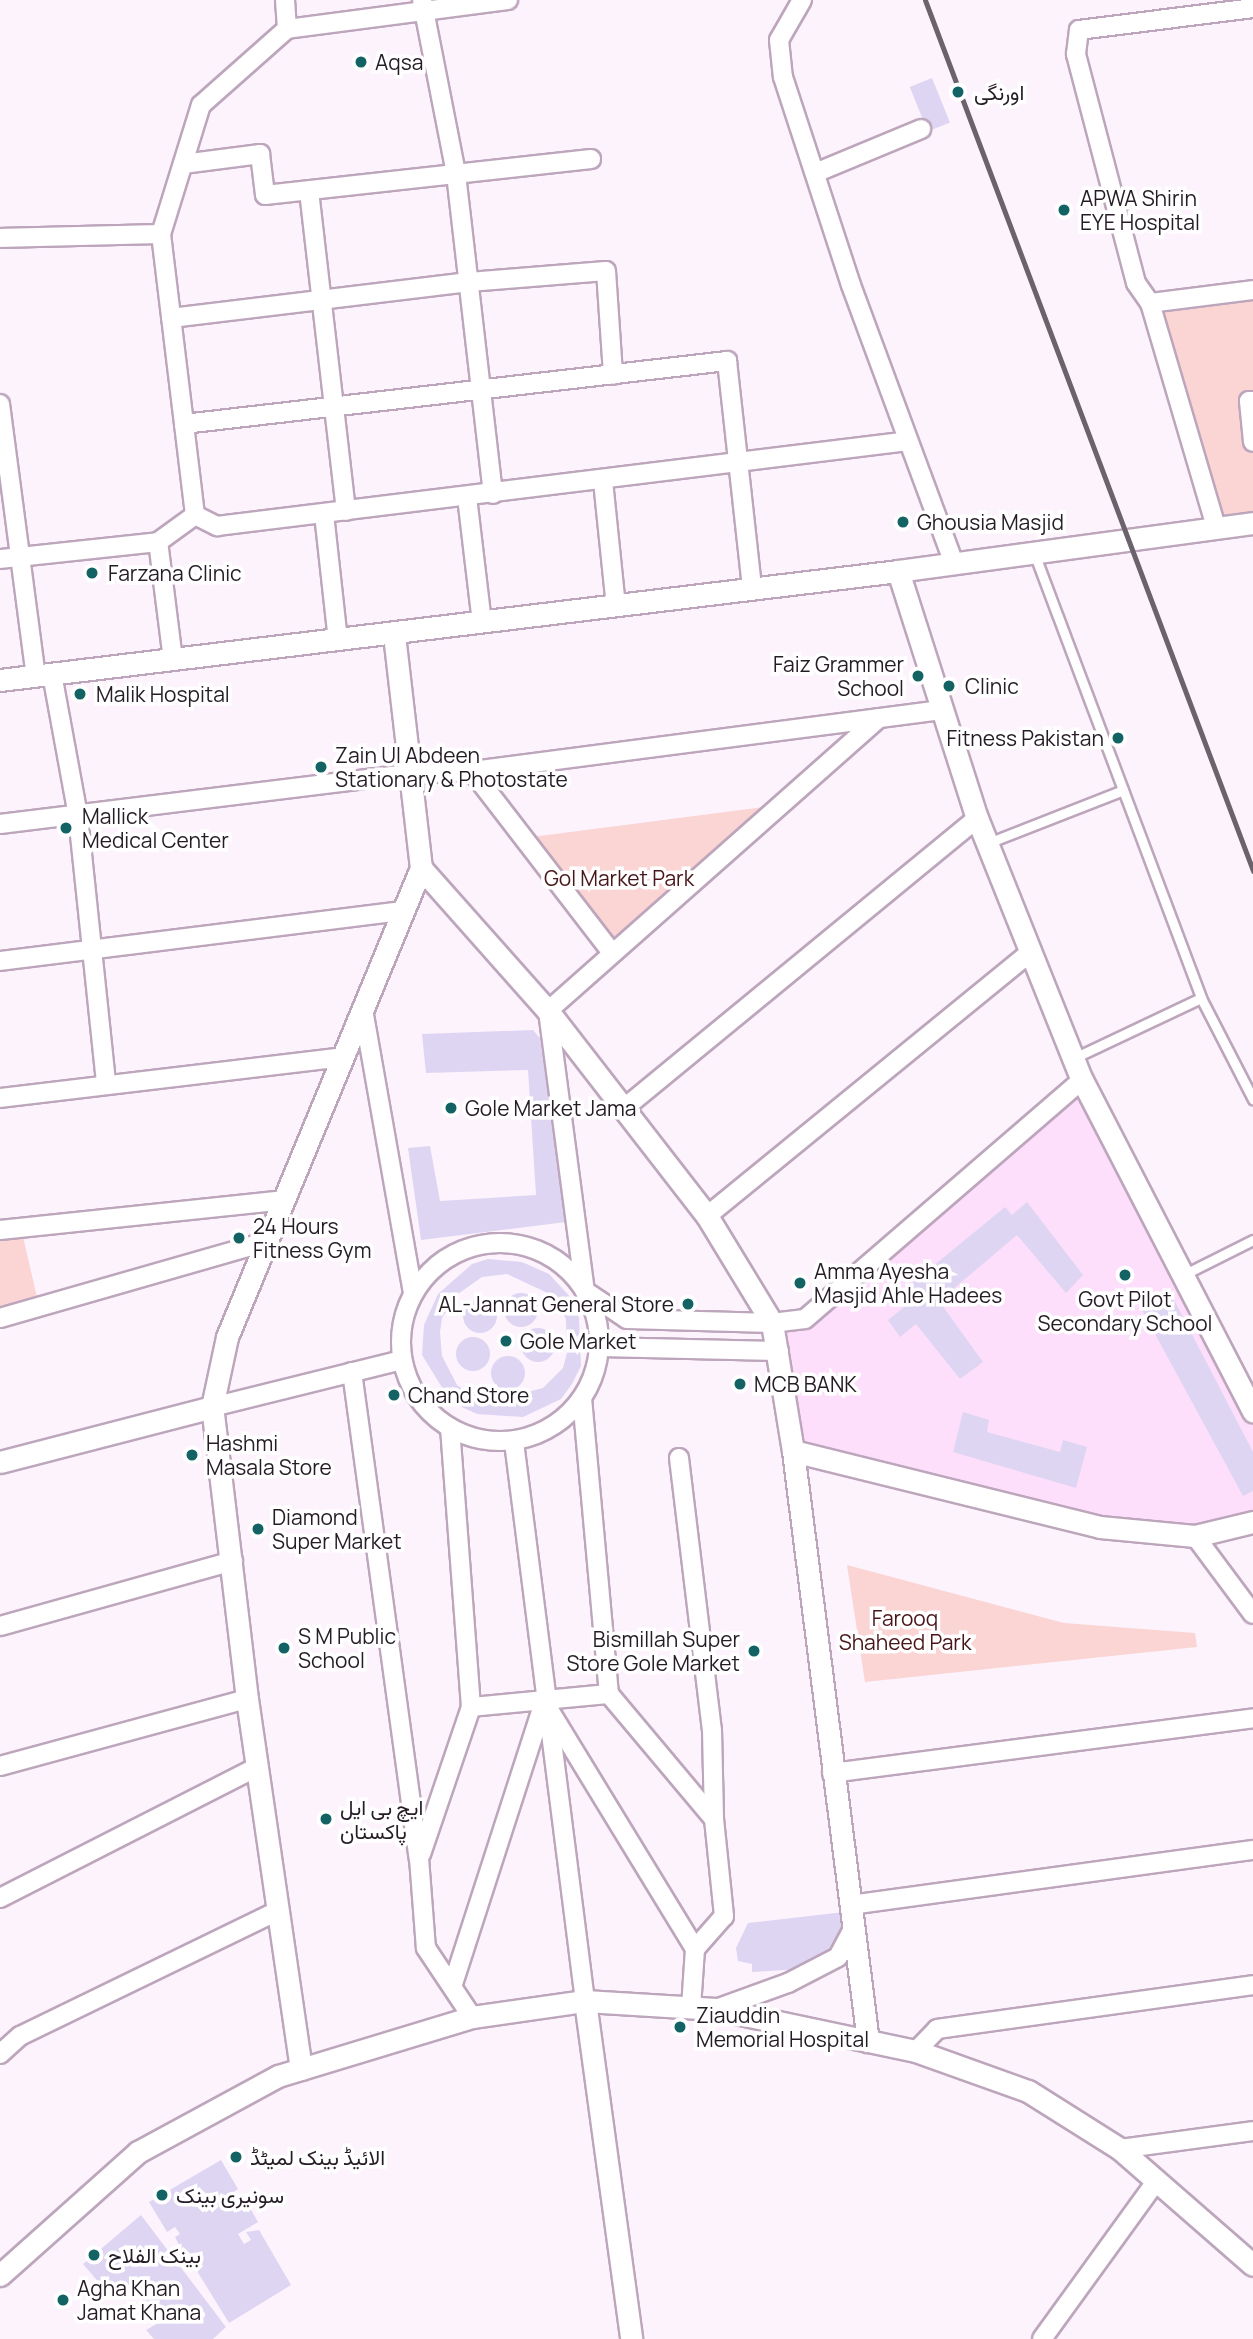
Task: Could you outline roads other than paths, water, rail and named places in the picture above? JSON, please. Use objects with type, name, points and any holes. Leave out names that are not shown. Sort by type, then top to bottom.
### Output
[{"type":"street","points":[[285,0],[287,29]]},
{"type":"street","points":[[195,514],[161,234],[201,105],[287,29],[422,5],[508,0]]},
{"type":"street","points":[[802,0],[779,40],[778,58],[908,441],[954,563]]},
{"type":"street","points":[[422,5],[456,174],[494,494]]},
{"type":"street","points":[[1216,527],[1150,303],[1136,283],[1076,54],[1079,30],[1253,8]]},
{"type":"street","points":[[815,173],[921,129]]},
{"type":"street","points":[[183,164],[260,154],[265,195],[591,159]]},
{"type":"street","points":[[309,191],[346,511]]},
{"type":"street","points":[[0,238],[161,234]]},
{"type":"street","points":[[171,317],[469,282],[606,271],[613,375]]},
{"type":"street","points":[[1150,303],[1253,290]]},
{"type":"street","points":[[184,424],[727,361],[752,589]]},
{"type":"street","points":[[1253,401],[1249,401],[1253,442]]},
{"type":"street","points":[[0,404],[3,445],[20,557],[44,675],[78,816],[106,1084]]},
{"type":"street","points":[[195,514],[217,526],[603,481],[908,441]]},
{"type":"street","points":[[603,481],[616,606]]},
{"type":"street","points":[[467,497],[482,623]]},
{"type":"street","points":[[0,559],[159,542],[195,514]]},
{"type":"street","points":[[324,514],[338,640]]},
{"type":"street","points":[[0,680],[898,571],[1216,527],[1252,526]]},
{"type":"street","points":[[159,542],[173,660]]},
{"type":"street","points":[[898,571],[977,818],[1073,1059],[1253,1411]]},
{"type":"street","points":[[301,2069],[247,1699],[233,1561],[212,1407],[227,1338],[364,1015],[421,868],[394,634]]},
{"type":"street","points":[[0,824],[410,774],[472,771],[942,710]]},
{"type":"street","points":[[548,1011],[879,718]]},
{"type":"street","points":[[472,771],[612,953]]},
{"type":"street","points":[[622,1111],[977,818]]},
{"type":"street","points":[[421,868],[548,1011],[622,1111],[707,1216],[772,1323],[779,1351],[793,1451],[868,2041]]},
{"type":"street","points":[[0,961],[404,911]]},
{"type":"street","points":[[707,1216],[1029,953]]},
{"type":"street","points":[[548,1011],[586,1291],[599,1329],[596,1367],[582,1398],[568,1415],[539,1434],[514,1442],[475,1440],[450,1429],[423,1407],[402,1360],[401,1325],[413,1293],[441,1261],[473,1245],[507,1242],[531,1247],[562,1263],[586,1291],[627,1319],[772,1323],[805,1319],[1082,1080]]},
{"type":"street","points":[[364,1015],[413,1293]]},
{"type":"street","points":[[0,1098],[345,1057]]},
{"type":"street","points":[[0,1230],[285,1200]]},
{"type":"street","points":[[0,1318],[268,1241]]},
{"type":"street","points":[[598,1348],[779,1351]]},
{"type":"street","points":[[0,1462],[402,1360]]},
{"type":"street","points":[[352,1372],[419,1858],[426,1948],[453,1984],[472,2017]]},
{"type":"street","points":[[582,1398],[609,1695],[714,1819]]},
{"type":"street","points":[[419,1858],[471,1707],[450,1429]]},
{"type":"street","points":[[514,1442],[544,1702],[631,2339]]},
{"type":"street","points":[[793,1451],[1100,1527],[1195,1536],[1253,1522]]},
{"type":"street","points":[[679,1458],[712,1730],[714,1819],[724,1916],[695,1949]]},
{"type":"street","points":[[1195,1536],[1253,1614]]},
{"type":"street","points":[[0,1626],[233,1561]]},
{"type":"street","points":[[471,1707],[609,1695]]},
{"type":"street","points":[[0,1766],[247,1699]]},
{"type":"street","points":[[453,1984],[544,1702]]},
{"type":"street","points":[[544,1702],[695,1949],[691,2008]]},
{"type":"street","points":[[832,1773],[1253,1718]]},
{"type":"street","points":[[0,1898],[257,1767]]},
{"type":"street","points":[[850,1905],[1253,1850]]},
{"type":"street","points":[[0,2054],[20,2036],[278,1910]]},
{"type":"street","points":[[716,2009],[788,1983],[838,1957],[853,1929]]},
{"type":"street","points":[[915,2050],[937,2029],[1253,1986]]},
{"type":"street","points":[[0,2275],[138,2152],[278,2076],[472,2017],[585,2001],[716,2009],[915,2050],[1028,2091],[1120,2149],[1253,2265]]},
{"type":"street","points":[[1120,2149],[1253,2131]]},
{"type":"street","points":[[1042,2339],[1157,2180]]},
{"type":"lane","points":[[1033,552],[1201,998],[1253,1099]]},
{"type":"lane","points":[[987,844],[1123,790]]},
{"type":"lane","points":[[1073,1059],[1201,998]]},
{"type":"lane","points":[[1183,1275],[1253,1240]]},
{"type":"railway","points":[[925,0],[1253,871]]},
{"type":"place","name":"Aqsa","points":[[361,62]]},
{"type":"place","name":"اورنگی","points":[[958,92]]},
{"type":"place","name":"APWA Shirin EYE Hospital","points":[[1064,210]]},
{"type":"place","name":"Ghousia Masjid","points":[[903,522]]},
{"type":"place","name":"Farzana Clinic","points":[[92,573]]},
{"type":"place","name":"Faiz Grammer School","points":[[918,676]]},
{"type":"place","name":"Clinic","points":[[949,686]]},
{"type":"place","name":"Malik Hospital","points":[[80,694]]},
{"type":"place","name":"Fitness Pakistan","points":[[1118,738]]},
{"type":"place","name":"Zain Ul Abdeen Stationary & Photostate","points":[[321,767]]},
{"type":"place","name":"Mallick Medical Center","points":[[66,828]]},
{"type":"place","name":"Gole Market Jama","points":[[451,1108]]},
{"type":"place","name":"24 Hours Fitness Gym","points":[[239,1238]]},
{"type":"place","name":"Govt Pilot Secondary School","points":[[1125,1275]]},
{"type":"place","name":"Amma Ayesha Masjid Ahle Hadees","points":[[800,1283]]},
{"type":"place","name":"AL-Jannat General Store","points":[[688,1304]]},
{"type":"place","name":"Gole Market","points":[[506,1341]]},
{"type":"place","name":"MCB BANK","points":[[740,1384]]},
{"type":"place","name":"Chand Store","points":[[394,1395]]},
{"type":"place","name":"Hashmi Masala Store","points":[[192,1455]]},
{"type":"place","name":"Diamond Super Market","points":[[258,1529]]},
{"type":"place","name":"S M Public School","points":[[284,1648]]},
{"type":"place","name":"Bismillah Super Store Gole Market","points":[[754,1651]]},
{"type":"place","name":"ایچ بی ایل پاکستان","points":[[326,1819]]},
{"type":"place","name":"Ziauddin Memorial Hospital","points":[[680,2027]]},
{"type":"place","name":"الائیڈ بینک لمیٹڈ","points":[[236,2157]]},
{"type":"place","name":"سونیری بینک","points":[[162,2195]]},
{"type":"place","name":"بینک الفلاح","points":[[94,2255]]},
{"type":"place","name":"Agha Khan Jamat Khana","points":[[63,2300]]},
{"type":"park label","name":"Gol Market Park","points":[[619,878]]},
{"type":"park label","name":"Farooq Shaheed Park","points":[[905,1630]]}]
